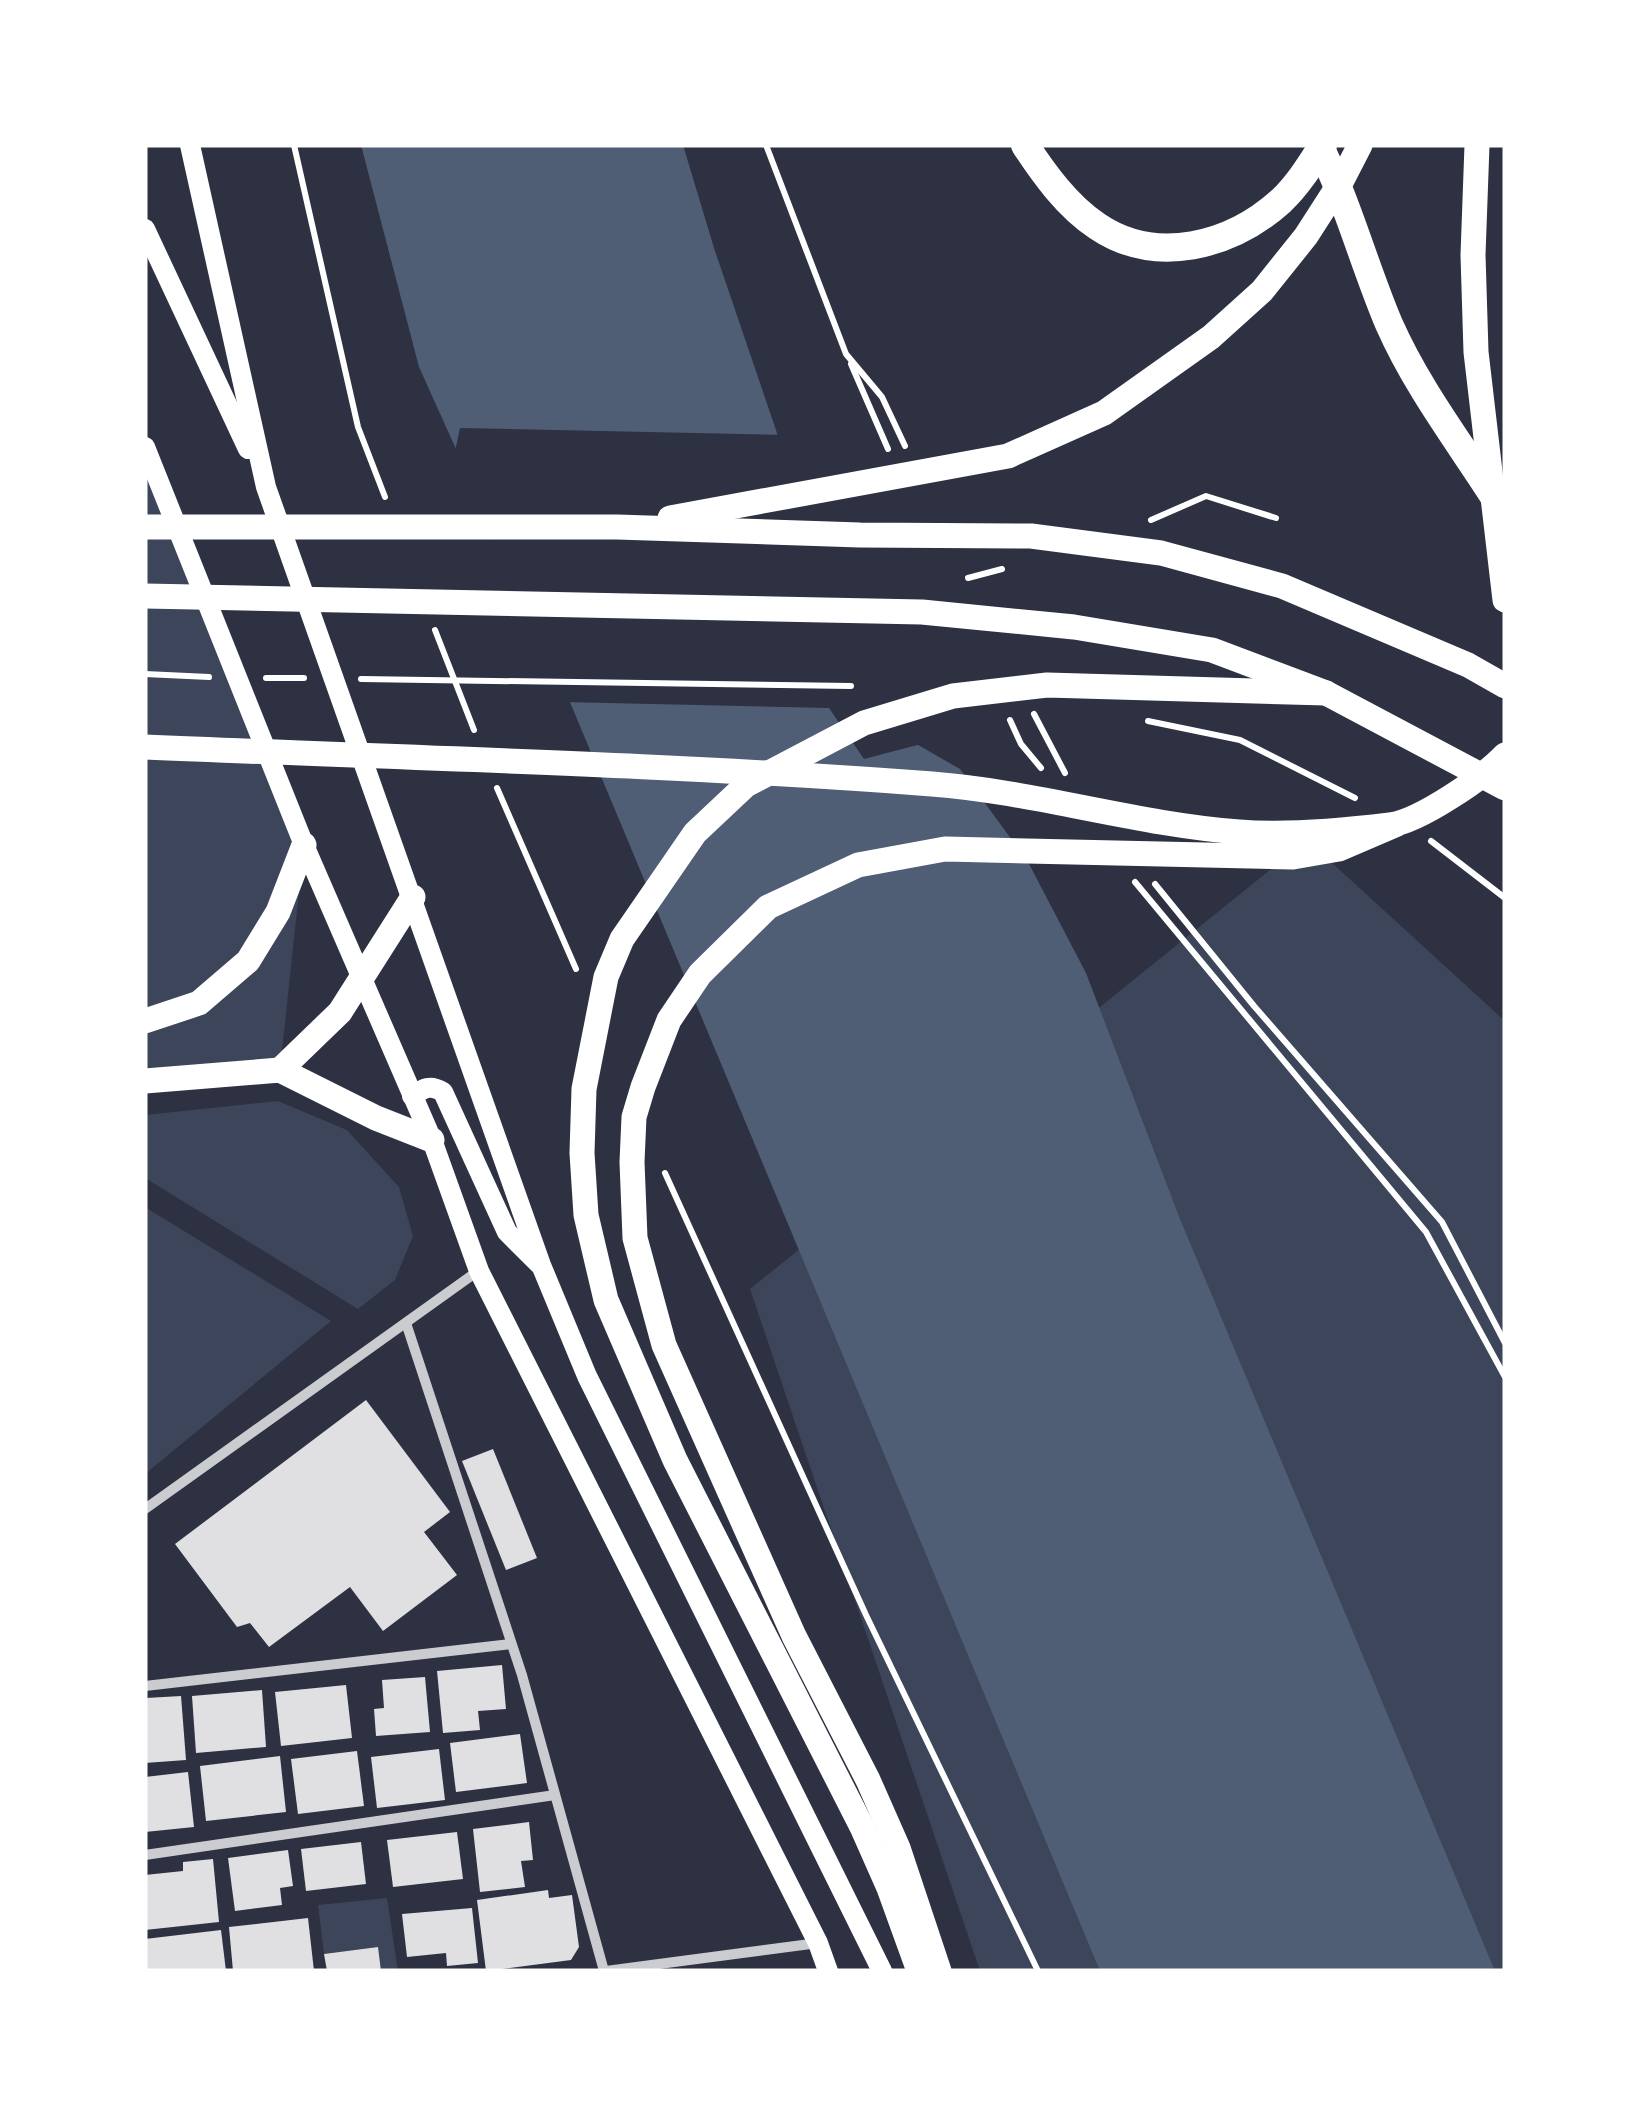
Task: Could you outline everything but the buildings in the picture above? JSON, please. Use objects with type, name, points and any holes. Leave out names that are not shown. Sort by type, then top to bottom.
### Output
[{"type":"highway","points":[[1024,145],[1050,182],[1096,226],[1126,240],[1157,248],[1184,249],[1245,228],[1283,200],[1321,145]]},
{"type":"highway","points":[[1321,145],[1390,325],[1429,398],[1505,514]]},
{"type":"main road","points":[[190,145],[266,487]]},
{"type":"main road","points":[[618,527],[1008,456],[1104,413],[1211,337],[1262,291],[1306,236],[1360,145]]},
{"type":"main road","points":[[1477,145],[1473,256],[1476,352],[1505,600]]},
{"type":"main road","points":[[145,229],[266,487],[541,1265],[588,1376],[882,1971]]},
{"type":"main road","points":[[145,448],[304,845],[432,1140],[479,1271],[818,1944],[828,1971]]},
{"type":"main road","points":[[145,527],[618,527],[1031,536],[1160,553],[1282,586],[1468,664],[1505,686]]},
{"type":"main road","points":[[150,597],[922,612],[1074,626],[1212,650],[1326,693],[1505,788]]},
{"type":"main road","points":[[919,1971],[862,1827],[675,1460],[606,1300],[586,1215],[582,1153],[584,1089],[606,977],[622,940],[685,847],[746,784],[864,724],[953,696],[1047,684],[1326,693]]},
{"type":"main road","points":[[145,747],[933,784],[1008,791],[1144,819],[1239,832],[1395,825]]},
{"type":"main road","points":[[939,1971],[921,1912],[868,1780],[794,1636],[672,1363],[648,1293],[636,1238],[634,1117],[669,1020],[700,974],[768,908],[858,866],[945,849],[1292,857],[1339,850],[1449,798],[1492,769],[1505,755]]},
{"type":"main road","points":[[145,1021],[199,1003],[248,961],[278,912],[304,845]]},
{"type":"main road","points":[[280,1070],[326,1028],[362,982],[413,898]]},
{"type":"main road","points":[[145,1080],[280,1070],[376,1118],[432,1140]]},
{"type":"main road","points":[[412,1096],[424,1088],[435,1087],[443,1092],[507,1232],[541,1265]]},
{"type":"street","points":[[145,1509],[479,1271]]},
{"type":"street","points":[[406,1323],[511,1644],[605,1971],[818,1944]]},
{"type":"street","points":[[145,1686],[511,1644]]},
{"type":"street","points":[[145,1855],[555,1795]]},
{"type":"path","points":[[766,145],[846,354],[882,396],[913,462]]},
{"type":"path","points":[[1141,525],[1206,496],[1276,518]]},
{"type":"path","points":[[960,562],[974,591]]},
{"type":"path","points":[[145,674],[226,677]]},
{"type":"path","points":[[264,678],[323,679]]},
{"type":"path","points":[[343,679],[850,686]]},
{"type":"path","points":[[1003,720],[1036,715],[1058,766],[1071,780]]},
{"type":"path","points":[[1136,718],[1240,740],[1364,802]]},
{"type":"path","points":[[1428,839],[1505,898]]},
{"type":"path","points":[[1144,871],[1254,1006],[1442,1222],[1505,1342]]},
{"type":"shaded area","points":[[361,145],[683,145],[776,430],[817,580],[906,738],[960,769],[1028,862],[1086,973],[1180,1219],[1495,1971],[1100,1971],[567,695],[419,367]]},
{"type":"shaded area","points":[[145,447],[304,845],[280,1070],[145,1081]]},
{"type":"shaded area","points":[[1307,840],[1505,1021],[1505,1971],[980,1971],[750,1289]]},
{"type":"shaded area","points":[[278,1101],[347,1130],[399,1187],[413,1236],[395,1280],[358,1309],[145,1178],[145,1115]]},
{"type":"shaded area","points":[[145,1207],[331,1321],[145,1474]]},
{"type":"shaded area","points":[[387,1898],[398,1971],[381,1971],[378,1947],[324,1954],[318,1905]]},
{"type":"pier","points":[[460,428],[783,435],[822,578],[910,734],[925,743],[864,759],[829,708],[564,702],[454,456]]}]
